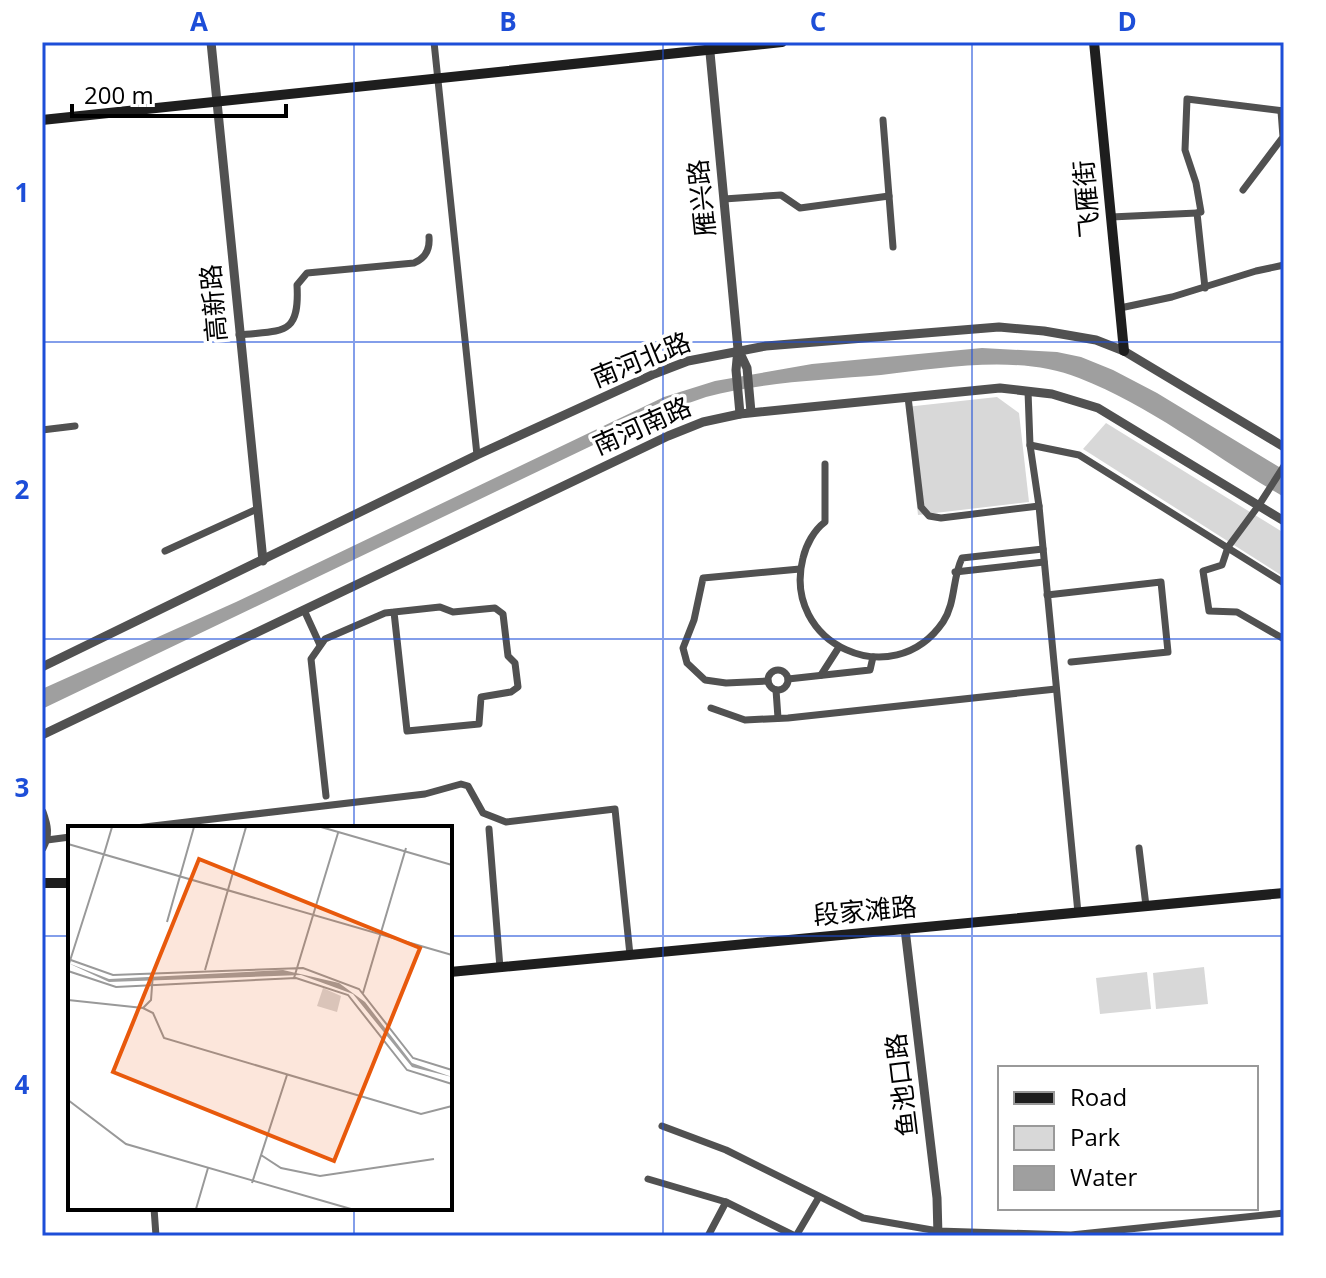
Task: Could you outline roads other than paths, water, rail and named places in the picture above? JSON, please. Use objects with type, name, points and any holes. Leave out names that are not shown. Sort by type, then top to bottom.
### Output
[{"type":"main road","points":[[42,120],[709,46],[782,42]]},
{"type":"main road","name":"飞雁街","points":[[1094,42],[1124,351]]},
{"type":"main road","points":[[42,883],[68,883]]},
{"type":"main road","name":"段家滩路","points":[[452,972],[1284,893]]},
{"type":"street","name":"高新路","points":[[211,42],[263,561]]},
{"type":"street","points":[[434,42],[477,455]]},
{"type":"street","name":"雁兴路","points":[[709,46],[738,349]]},
{"type":"street","points":[[1111,217],[1201,212],[1185,150],[1187,99],[1282,111],[1284,138],[1243,190]]},
{"type":"street","points":[[883,120],[893,247]]},
{"type":"street","points":[[724,199],[781,195],[800,208],[889,196]]},
{"type":"street","points":[[1197,213],[1205,288]]},
{"type":"street","points":[[239,335],[279,331],[293,322],[298,307],[297,285],[307,273],[414,263],[425,256],[429,237]]},
{"type":"street","points":[[1120,308],[1284,265]]},
{"type":"street","name":"南河北路","points":[[42,667],[477,455],[654,374],[688,361],[738,349],[999,327],[1096,340],[1124,351],[1284,447]]},
{"type":"street","points":[[738,349],[747,368],[747,405]]},
{"type":"street","points":[[738,349],[736,370],[747,405]]},
{"type":"street","name":"南河南路","points":[[42,735],[668,436],[703,422],[740,414],[747,405],[908,397],[1000,388],[1052,394],[1098,408],[1284,521]]},
{"type":"street","points":[[1028,391],[1030,445],[1039,506],[1078,913]]},
{"type":"street","points":[[908,397],[924,512],[941,518],[1039,506]]},
{"type":"street","points":[[42,430],[75,426]]},
{"type":"street","points":[[1030,445],[1079,455],[1284,583]]},
{"type":"street","points":[[825,464],[825,522],[805,548],[800,569],[801,599],[811,622],[829,641],[852,653],[873,657],[903,653],[926,641],[943,621],[953,597],[955,572],[962,558],[1043,549]]},
{"type":"street","points":[[1284,466],[1228,547],[1222,565],[1203,571],[1209,611],[1237,612],[1284,639]]},
{"type":"street","points":[[165,551],[257,509]]},
{"type":"street","points":[[955,572],[1044,562]]},
{"type":"street","points":[[768,681],[726,683],[705,680],[687,663],[685,640],[694,620],[703,578],[800,569]]},
{"type":"street","points":[[1047,595],[1161,582],[1168,652],[1071,662]]},
{"type":"street","points":[[326,796],[311,659],[325,639],[385,613],[394,612],[440,607],[453,612],[498,609],[504,618],[508,656],[516,668],[518,687],[511,692],[481,697],[479,724],[407,731],[394,612]]},
{"type":"street","points":[[304,610],[320,645]]},
{"type":"street","points":[[821,676],[839,647]]},
{"type":"street","points":[[788,679],[870,670],[873,657]]},
{"type":"street","points":[[768,681],[777,670],[788,679]]},
{"type":"street","points":[[776,690],[785,687],[788,679]]},
{"type":"street","points":[[768,681],[776,690],[778,718]]},
{"type":"street","points":[[711,708],[745,720],[1056,689]]},
{"type":"street","points":[[153,826],[425,794],[461,784],[468,786],[483,813],[506,822],[615,809],[630,955]]},
{"type":"street","points":[[42,812],[47,827],[44,844],[68,838]]},
{"type":"street","points":[[489,829],[500,968]]},
{"type":"street","points":[[1139,848],[1146,906]]},
{"type":"street","name":"鱼池口路","points":[[905,929],[937,1198],[938,1234]]},
{"type":"street","points":[[662,1126],[726,1150],[863,1218],[938,1234],[1071,1235],[1284,1213]]},
{"type":"street","points":[[648,1179],[726,1202],[796,1236],[819,1197]]},
{"type":"street","points":[[708,1236],[726,1202]]},
{"type":"street","points":[[154,1210],[156,1236]]},
{"type":"water","points":[[982,348],[1057,352],[1081,357],[1113,370],[1284,470],[1284,497],[1159,418],[1107,390],[1056,371],[1031,366],[981,365],[749,388],[706,397],[660,413],[42,709],[42,689],[236,602],[664,397],[715,381],[812,364]]}]
